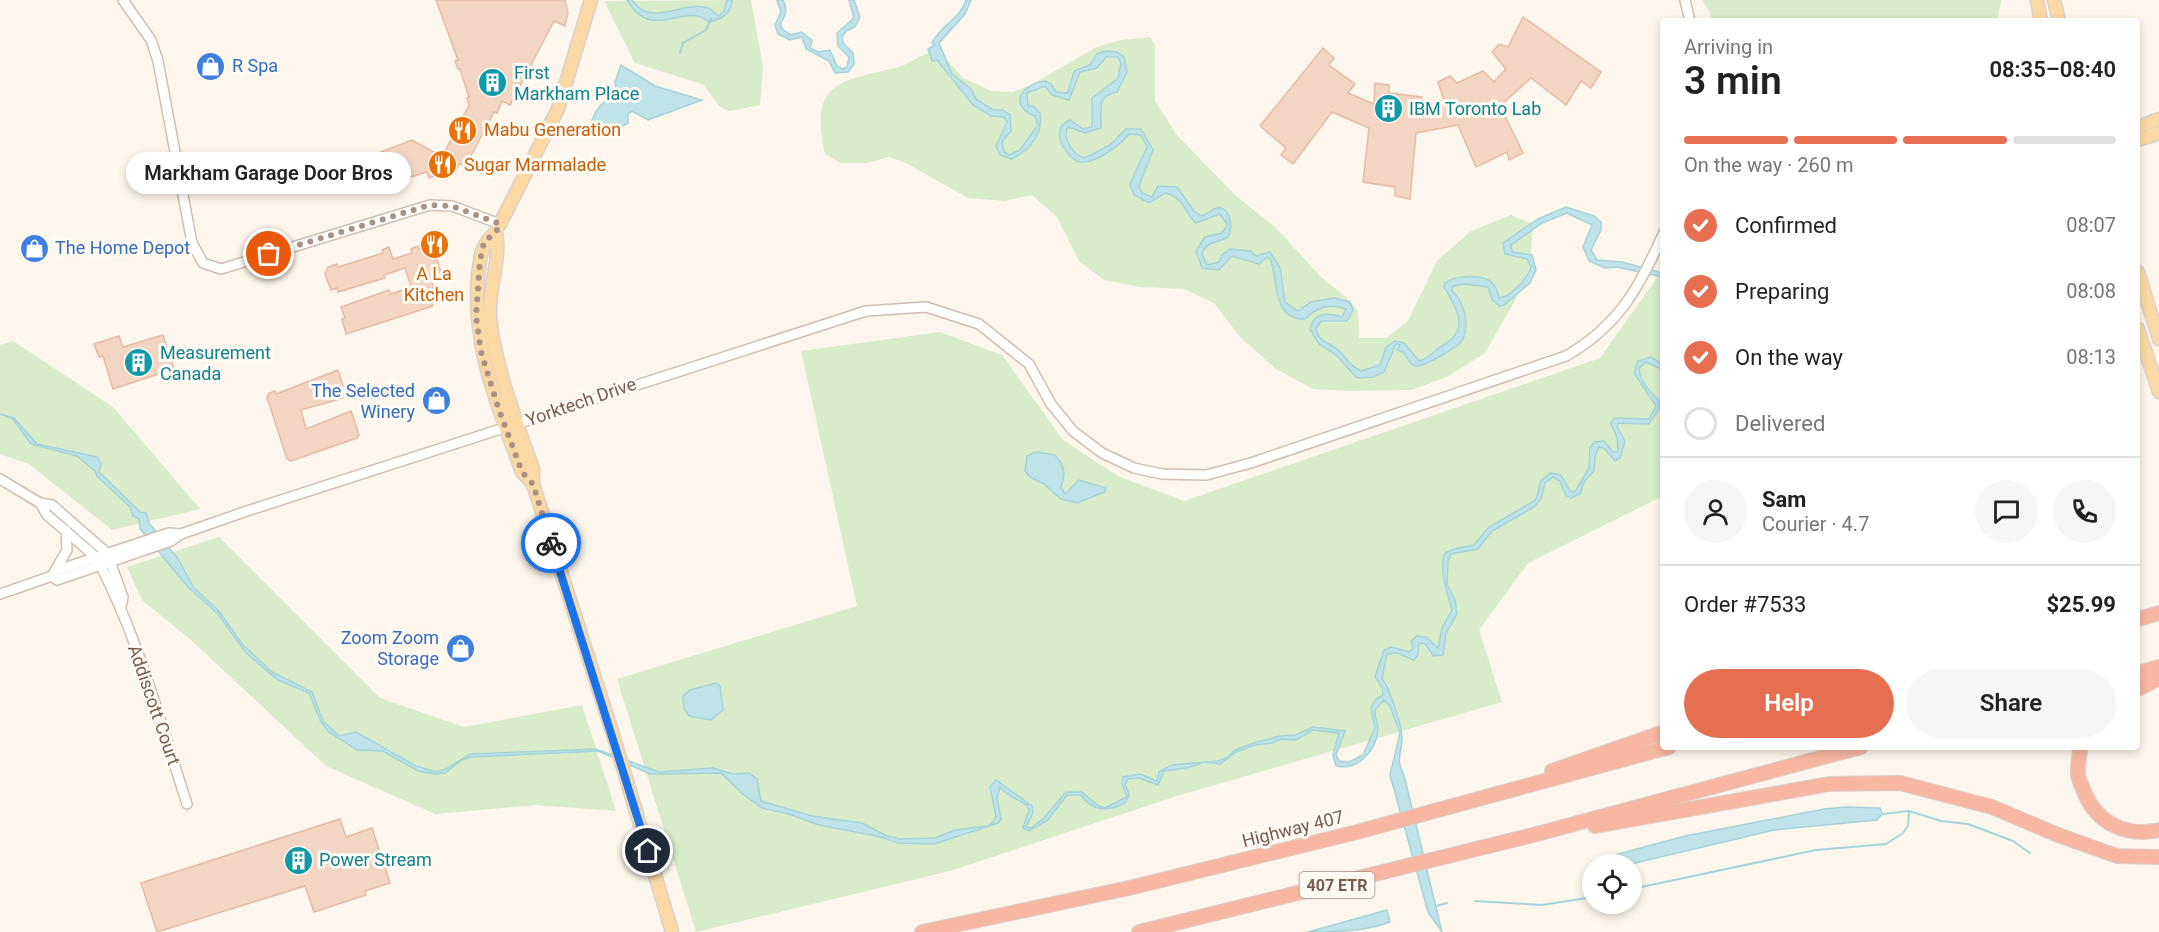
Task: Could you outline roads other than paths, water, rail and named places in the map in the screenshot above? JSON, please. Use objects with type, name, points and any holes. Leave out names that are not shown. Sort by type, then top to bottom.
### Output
[{"type":"highway","points":[[2140,618],[2159,613]]},
{"type":"highway","points":[[2140,673],[2159,668]]},
{"type":"highway","points":[[2140,688],[2159,678]]},
{"type":"highway","points":[[1484,797],[1612,748],[1660,733]]},
{"type":"highway","name":"Highway 407","points":[[922,932],[1129,888],[1357,832],[1660,749]]},
{"type":"highway","name":"407 ETR","points":[[1139,932],[1533,835],[1850,750]]},
{"type":"highway","points":[[2080,750],[2078,777],[2091,807],[2104,821],[2126,830],[2144,833],[2159,830]]},
{"type":"highway","points":[[1533,835],[1829,784],[1900,783],[1992,807],[2058,835],[2117,856],[2159,857]]},
{"type":"main road","points":[[591,0],[558,110],[498,228],[490,313],[493,340],[512,425],[533,469],[533,484],[624,770],[672,932]]},
{"type":"main road","points":[[2037,0],[2040,18]]},
{"type":"main road","points":[[2054,0],[2058,18]]},
{"type":"main road","points":[[2140,126],[2159,119]]},
{"type":"main road","points":[[2140,139],[2159,133]]},
{"type":"main road","points":[[2140,278],[2159,339]]},
{"type":"main road","points":[[2140,335],[2159,392]]},
{"type":"street","points":[[123,0],[151,40],[158,61],[192,243],[203,262],[221,269],[430,205],[452,206],[498,228]]},
{"type":"street","points":[[1685,0],[1689,18]]},
{"type":"street","name":"Yorktech Drive","points":[[54,573],[57,580],[169,532],[181,534],[866,311],[915,309],[979,324],[1029,364],[1051,404],[1073,430],[1102,453],[1134,468],[1162,474],[1206,475],[1251,463],[1566,356],[1598,336],[1639,287],[1660,241]]},
{"type":"street","points":[[0,479],[40,503],[52,505],[109,557]]},
{"type":"street","points":[[40,503],[47,515],[99,561]]},
{"type":"street","points":[[0,594],[54,573],[67,550],[66,530]]},
{"type":"street","name":"Addiscott Court","points":[[109,557],[123,597],[121,607]]},
{"type":"street","name":"Addiscott Court","points":[[99,561],[121,607],[187,804]]},
{"type":"water","points":[[627,0],[632,0],[640,8],[649,12],[658,13],[698,7],[709,9],[719,16],[724,11],[727,0],[732,0],[730,9],[725,15],[709,22],[690,15],[658,20],[647,19],[637,13]]},
{"type":"water","points":[[777,0],[783,0],[786,9],[780,24],[783,30],[791,35],[801,32],[812,40],[810,48],[818,52],[830,50],[837,66],[843,69],[847,67],[849,57],[838,46],[837,33],[854,18],[849,0],[854,0],[860,17],[855,27],[846,31],[842,37],[843,43],[853,53],[854,64],[848,72],[835,73],[829,61],[806,49],[802,37],[790,40],[778,34],[775,25],[781,12]]},
{"type":"water","points":[[966,0],[971,0],[965,14],[939,43],[952,74],[971,89],[976,99],[993,110],[1003,110],[1010,115],[1011,131],[1002,142],[1004,152],[1009,155],[1020,150],[1038,125],[1035,116],[1022,107],[1020,101],[1024,91],[1030,86],[1045,81],[1051,84],[1056,92],[1068,93],[1074,71],[1090,65],[1097,54],[1106,51],[1117,52],[1124,57],[1127,72],[1117,92],[1105,97],[1103,101],[1101,128],[1085,133],[1068,127],[1066,136],[1076,154],[1085,158],[1110,145],[1126,129],[1141,129],[1153,150],[1139,186],[1142,193],[1152,197],[1158,186],[1177,187],[1194,211],[1201,216],[1219,208],[1227,212],[1230,233],[1228,237],[1210,244],[1204,250],[1202,254],[1207,265],[1219,262],[1222,255],[1230,249],[1250,251],[1256,256],[1270,252],[1280,268],[1285,302],[1298,311],[1311,302],[1334,298],[1350,302],[1353,310],[1347,321],[1321,321],[1316,328],[1322,339],[1336,348],[1361,371],[1380,365],[1386,347],[1395,341],[1404,343],[1419,361],[1451,340],[1459,326],[1459,319],[1444,287],[1445,283],[1450,280],[1470,276],[1484,278],[1495,286],[1499,298],[1513,291],[1531,267],[1527,259],[1505,254],[1503,243],[1538,219],[1566,207],[1594,216],[1601,222],[1601,230],[1591,250],[1597,260],[1622,262],[1660,272],[1660,276],[1617,267],[1605,268],[1589,261],[1583,247],[1592,225],[1567,213],[1542,223],[1511,245],[1512,252],[1532,255],[1536,270],[1530,283],[1504,305],[1499,306],[1492,299],[1488,287],[1464,284],[1453,286],[1452,291],[1463,307],[1466,320],[1463,339],[1455,346],[1433,360],[1415,366],[1403,352],[1397,350],[1400,345],[1396,344],[1384,372],[1373,377],[1357,378],[1336,355],[1319,344],[1310,329],[1318,316],[1327,314],[1342,317],[1346,309],[1335,306],[1324,307],[1305,319],[1294,318],[1281,306],[1270,258],[1266,258],[1259,264],[1232,256],[1219,270],[1202,268],[1196,251],[1205,237],[1224,231],[1227,224],[1220,214],[1196,223],[1180,202],[1171,195],[1165,193],[1149,203],[1134,195],[1130,184],[1147,147],[1141,135],[1129,134],[1107,153],[1093,160],[1080,162],[1070,156],[1062,144],[1060,130],[1070,120],[1083,129],[1092,127],[1092,98],[1118,78],[1121,63],[1118,57],[1106,57],[1097,68],[1080,72],[1069,100],[1052,95],[1045,86],[1027,93],[1028,106],[1033,106],[1040,113],[1037,135],[1034,141],[1018,156],[1011,159],[1000,155],[996,146],[1007,122],[1004,117],[991,116],[973,105],[937,60],[932,61],[928,49],[935,45],[932,43],[940,31],[963,7]]},
{"type":"water","points":[[621,65],[655,86],[702,100],[648,120],[632,111],[628,114],[628,123],[617,129],[591,136],[588,132],[599,108],[605,101],[614,103],[618,99],[615,82]]},
{"type":"water","points":[[1651,357],[1660,363],[1660,369],[1646,362],[1639,368],[1644,383],[1659,401],[1659,409],[1649,424],[1618,423],[1617,427],[1625,441],[1620,458],[1615,461],[1605,449],[1599,447],[1595,457],[1594,471],[1584,482],[1580,494],[1571,498],[1566,496],[1560,481],[1553,477],[1545,483],[1541,499],[1534,507],[1492,531],[1478,549],[1451,554],[1448,561],[1447,584],[1455,600],[1457,614],[1446,633],[1443,655],[1433,656],[1426,644],[1419,643],[1418,655],[1414,660],[1397,653],[1387,654],[1382,679],[1400,725],[1401,770],[1442,932],[1428,912],[1390,775],[1400,733],[1390,706],[1384,700],[1375,710],[1378,729],[1374,744],[1365,757],[1352,765],[1336,766],[1333,755],[1339,733],[1313,730],[1296,740],[1281,739],[1272,743],[1255,745],[1236,752],[1220,764],[1205,762],[1218,761],[1228,757],[1235,750],[1254,743],[1280,736],[1296,735],[1313,727],[1345,731],[1336,755],[1339,761],[1349,762],[1363,755],[1375,728],[1371,708],[1376,699],[1383,695],[1382,687],[1375,677],[1384,650],[1391,647],[1410,652],[1413,648],[1411,641],[1417,636],[1426,637],[1438,648],[1442,628],[1452,610],[1443,573],[1445,553],[1474,545],[1489,527],[1536,500],[1541,481],[1550,473],[1561,475],[1570,491],[1575,492],[1589,468],[1590,448],[1594,442],[1604,441],[1613,452],[1618,452],[1617,437],[1611,424],[1614,418],[1649,419],[1656,406],[1634,373],[1638,361]]},
{"type":"water","points":[[0,414],[14,418],[37,444],[97,457],[101,464],[99,472],[140,512],[146,513],[149,523],[178,559],[194,588],[219,611],[242,644],[272,672],[312,692],[323,721],[339,736],[356,732],[416,766],[436,772],[446,769],[470,754],[596,749],[659,772],[713,768],[733,774],[749,773],[757,779],[761,801],[812,816],[862,823],[887,836],[900,839],[935,838],[955,830],[988,826],[996,816],[990,787],[996,780],[1032,806],[1033,813],[1026,827],[1031,828],[1044,818],[1066,792],[1082,792],[1097,805],[1105,808],[1127,797],[1122,784],[1123,777],[1140,774],[1157,781],[1159,772],[1172,765],[1203,762],[1187,768],[1164,771],[1158,785],[1139,778],[1128,779],[1125,784],[1129,794],[1126,802],[1113,808],[1102,809],[1091,805],[1081,795],[1067,795],[1048,820],[1029,831],[1023,828],[1029,810],[1027,805],[1007,794],[1000,787],[997,798],[1001,819],[998,823],[934,844],[898,843],[881,837],[819,825],[789,814],[762,808],[721,773],[650,774],[598,751],[471,757],[462,760],[445,773],[418,771],[383,751],[357,750],[329,732],[321,722],[309,693],[278,680],[246,653],[218,614],[187,586],[140,529],[139,519],[133,516],[130,507],[97,476],[95,471],[77,456],[31,444],[13,419]]},
{"type":"water","points":[[1036,452],[1055,455],[1058,459],[1064,470],[1061,487],[1065,494],[1079,480],[1106,488],[1105,492],[1077,503],[1061,499],[1025,471],[1027,456]]},
{"type":"water","points":[[716,683],[720,686],[723,710],[711,720],[689,716],[684,708],[683,696],[690,690]]},
{"type":"water","points":[[1880,808],[1882,814],[1877,820],[1774,830],[1642,861],[1642,854],[1618,854],[1685,836],[1824,809]]},
{"type":"water","points":[[1387,910],[1390,922],[1370,928],[1308,932]]},
{"type":"waterway","points":[[680,53],[683,43],[706,30],[711,19]]},
{"type":"waterway","points":[[1882,814],[1909,811],[1941,821],[1968,824],[2013,841],[2030,853]]},
{"type":"waterway","points":[[1642,887],[1816,850],[1886,844],[1903,833],[1908,826],[1909,811]]},
{"type":"waterway","points":[[1475,901],[1542,905],[1582,899]]},
{"type":"waterway","points":[[1436,906],[1447,903]]},
{"type":"place","name":"R Spa","points":[[211,66]]},
{"type":"place","name":"First Markham Place","points":[[493,83]]},
{"type":"place","name":"IBM Toronto Lab","points":[[1388,109]]},
{"type":"place","name":"Mabu Generation","points":[[463,130]]},
{"type":"place","name":"Sugar Marmalade","points":[[443,165]]},
{"type":"place","name":"A La Kitchen","points":[[434,245]]},
{"type":"place","name":"The Home Depot","points":[[34,248]]},
{"type":"place","name":"Markham Garage Door Bros","points":[[269,254]]},
{"type":"place","name":"Measurement Canada","points":[[139,363]]},
{"type":"place","name":"The Selected Winery","points":[[436,401]]},
{"type":"place","name":"Zoom Zoom Storage","points":[[460,648]]},
{"type":"place","name":"Power Stream","points":[[298,860]]}]
